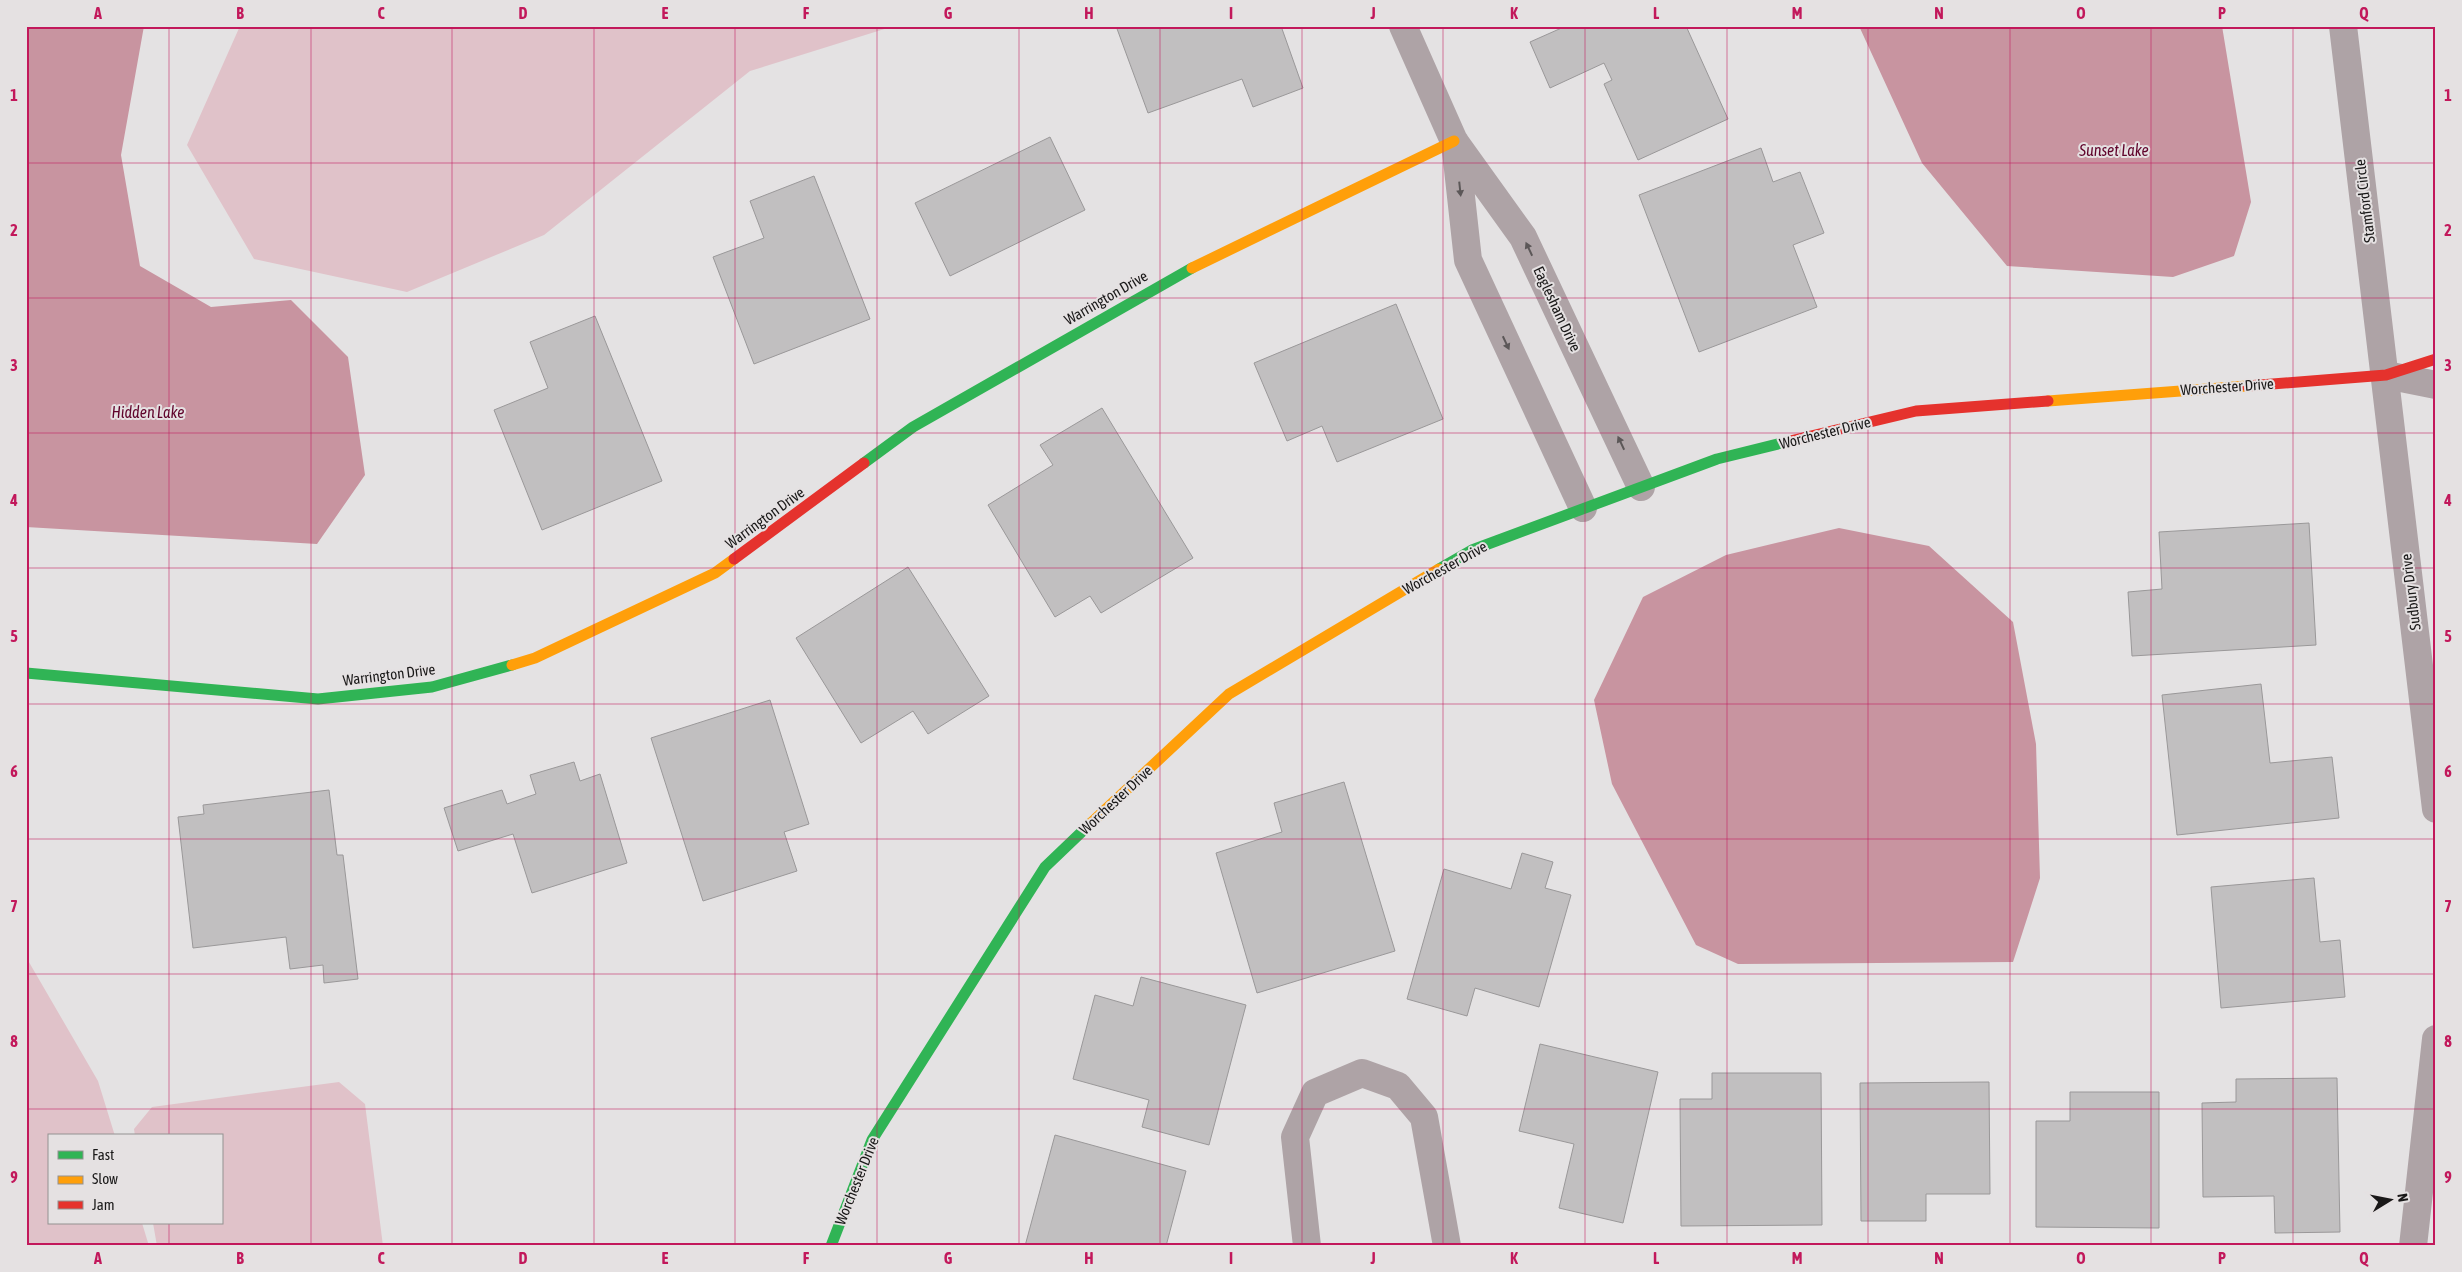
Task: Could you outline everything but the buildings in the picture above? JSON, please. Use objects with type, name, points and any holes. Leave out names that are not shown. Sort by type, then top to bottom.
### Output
[{"type":"street","name":"Eaglesham Drive","points":[[1403,26],[1454,141],[1523,237],[1641,487]]},
{"type":"street","name":"Stamford Circle","points":[[2343,26],[2386,375]]},
{"type":"street","name":"Eaglesham Drive","points":[[1454,141],[1468,260],[1583,508]]},
{"type":"street","name":"Warrington Drive","points":[[26,673],[318,699],[432,687],[535,658],[714,573],[914,427],[1173,277],[1454,141]]},
{"type":"street","name":"Worchester Drive","points":[[831,1246],[872,1140],[1044,868],[1229,694],[1472,550],[1717,460],[1916,410],[2386,375],[2436,359]]},
{"type":"street","name":"Worchester Drive","points":[[2386,375],[2436,385]]},
{"type":"street","name":"Sudbury Drive","points":[[2386,375],[2436,808]]},
{"type":"street","points":[[2413,1246],[2436,1040]]},
{"type":"street","points":[[1307,1246],[1295,1137],[1315,1093],[1362,1073],[1398,1086],[1424,1117],[1447,1246]]},
{"type":"shaded area","points":[[240,26],[894,26],[750,71],[544,235],[407,292],[254,259],[187,145]]},
{"type":"shaded area","points":[[26,957],[98,1081],[114,1134],[48,1134],[48,1224],[142,1224],[149,1246],[26,1246]]},
{"type":"shaded area","points":[[339,1082],[365,1104],[383,1246],[157,1246],[153,1224],[222,1224],[222,1134],[135,1134],[134,1129],[152,1107]]},
{"type":"water","name":"Hidden Lake","points":[[26,26],[144,26],[121,155],[140,266],[211,307],[291,300],[348,357],[365,475],[317,544],[26,527]]},
{"type":"water","name":"Sunset Lake","points":[[1859,26],[2222,26],[2251,202],[2234,256],[2173,277],[2007,266],[1922,163]]},
{"type":"water","points":[[1839,528],[1929,546],[2013,622],[2036,744],[2040,878],[2013,962],[1738,964],[1696,945],[1612,784],[1594,700],[1643,597],[1726,555]]},
{"type":"traffic: fast","points":[[864,463],[913,427],[1192,268]]},
{"type":"traffic: fast","points":[[1439,569],[1472,550],[1717,459],[1790,441]]},
{"type":"traffic: fast","points":[[26,673],[318,699],[432,687],[512,665]]},
{"type":"traffic: fast","points":[[831,1246],[872,1140],[1045,867],[1091,823]]},
{"type":"traffic: slow","points":[[1192,268],[1454,141]]},
{"type":"traffic: slow","points":[[2048,401],[2247,386]]},
{"type":"traffic: slow","points":[[512,665],[535,658],[715,573],[734,559]]},
{"type":"traffic: slow","points":[[1091,823],[1229,694],[1439,569]]},
{"type":"traffic: jam","points":[[2247,386],[2386,375],[2436,359]]},
{"type":"traffic: jam","points":[[1790,441],[1916,411],[2048,401]]},
{"type":"traffic: jam","points":[[734,559],[864,463]]}]
